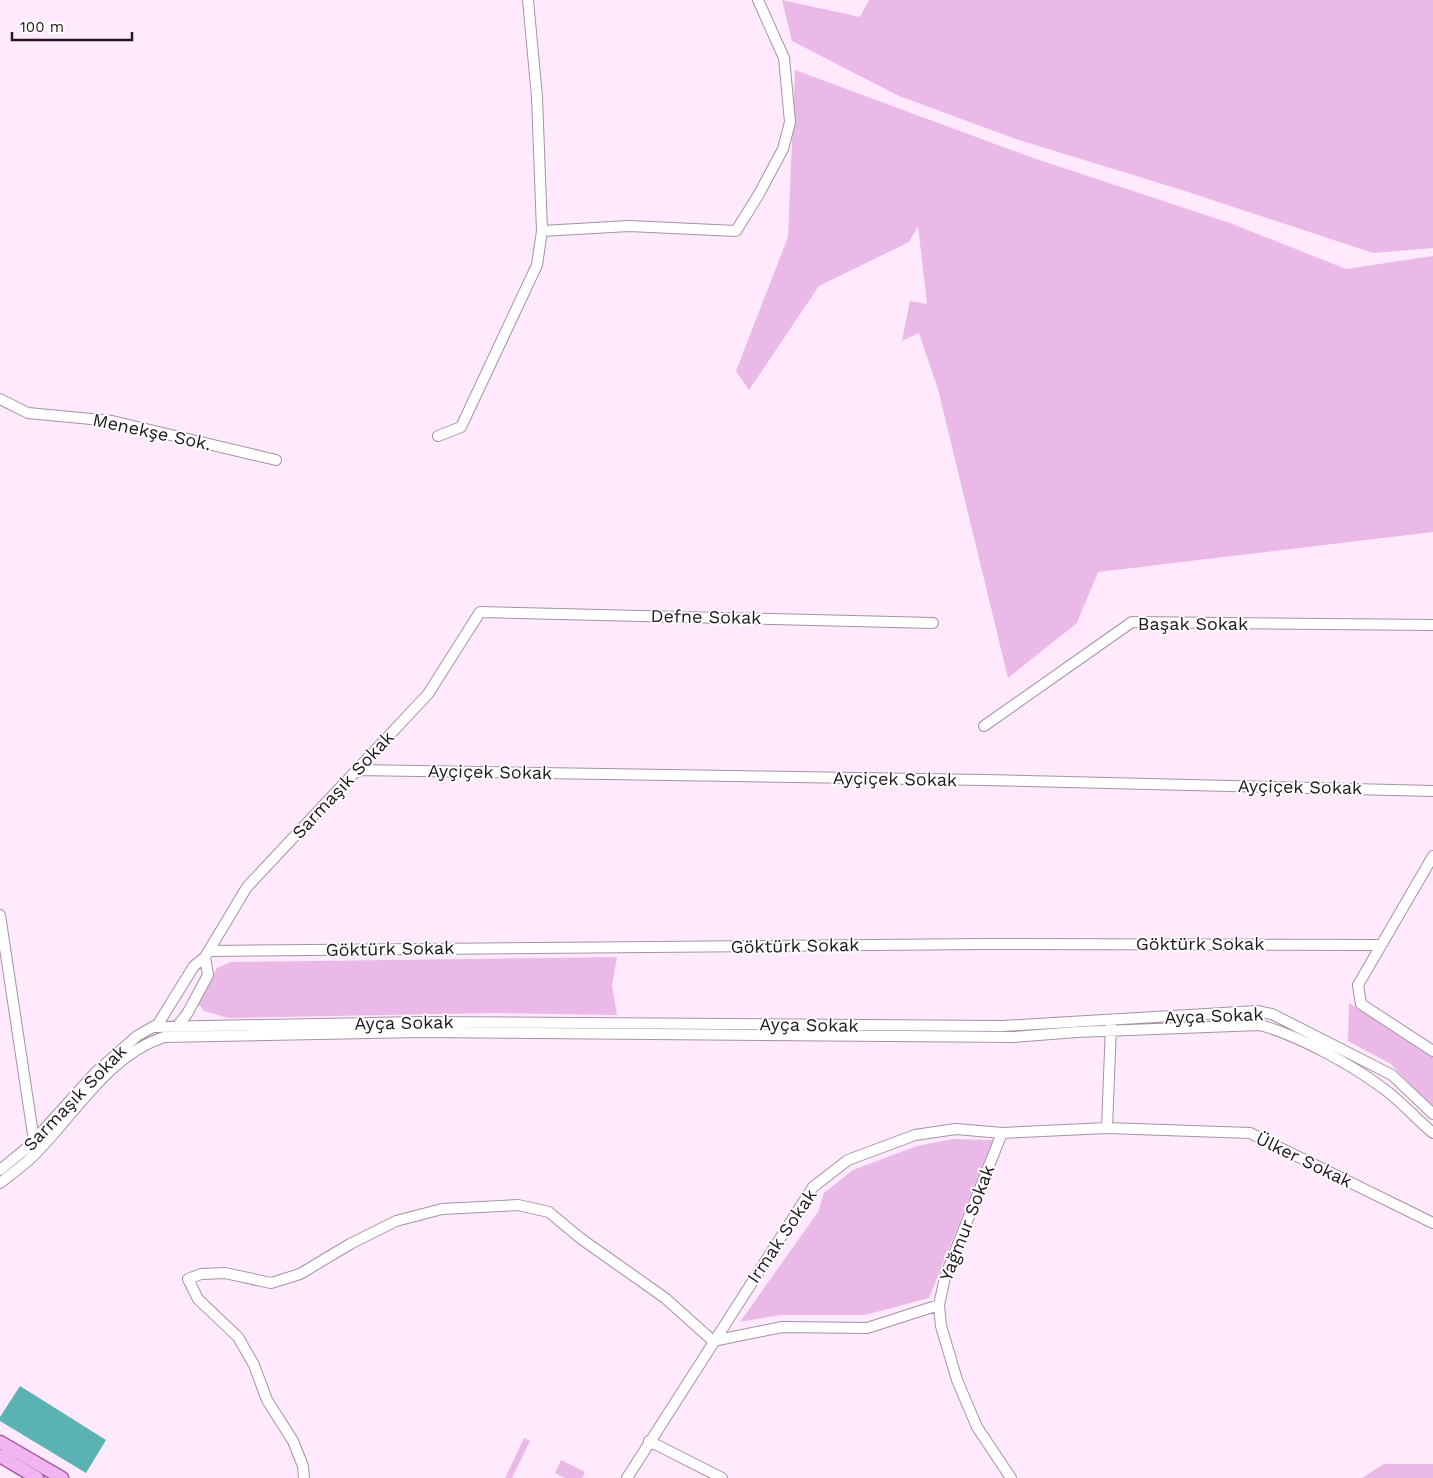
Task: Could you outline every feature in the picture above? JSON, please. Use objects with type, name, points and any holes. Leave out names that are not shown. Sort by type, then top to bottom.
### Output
[{"type":"main road","points":[[0,1442],[62,1478]]},
{"type":"main road","points":[[0,1456],[37,1478]]},
{"type":"street","points":[[438,436],[461,427],[537,265],[542,231],[538,97],[528,0]]},
{"type":"street","points":[[542,231],[629,226],[736,231],[759,194],[783,149],[790,122],[784,58],[758,0]]},
{"type":"street","name":"Menekşe Sok.","points":[[0,398],[28,413],[112,421],[276,460]]},
{"type":"street","name":"Defne Sokak","points":[[480,612],[933,623]]},
{"type":"street","name":"Sarmaşık Sokak","points":[[0,1183],[34,1141],[95,1073],[137,1036],[155,1027],[194,966],[207,954],[247,887],[428,694],[480,612]]},
{"type":"street","name":"Başak Sokak","points":[[984,726],[1132,622],[1433,625]]},
{"type":"street","name":"Ayçiçek Sokak","points":[[357,770],[984,780],[1433,791]]},
{"type":"street","points":[[1433,856],[1358,986],[1361,1004],[1433,1051]]},
{"type":"street","points":[[0,914],[34,1141]]},
{"type":"street","name":"Göktürk Sokak","points":[[207,954],[976,944],[1381,945]]},
{"type":"street","name":"Sarmaşık Sokak","points":[[164,1037],[177,1027],[208,975],[207,954]]},
{"type":"street","points":[[175,998],[177,1027]]},
{"type":"street","points":[[190,1008],[190,1018],[199,1031]]},
{"type":"street","name":"Ayça Sokak","points":[[152,1041],[199,1031],[421,1022],[928,1037],[1014,1037],[1257,1011],[1272,1014],[1392,1075],[1433,1114]]},
{"type":"street","points":[[1107,1128],[1111,1026],[1260,1025],[1275,1030],[1353,1068],[1385,1089],[1433,1133]]},
{"type":"street","name":"Ayça Sokak","points":[[672,1029],[1111,1026]]},
{"type":"street","name":"Ayça Sokak","points":[[155,1027],[177,1027],[199,1031]]},
{"type":"street","name":"Sarmaşık Sokak","points":[[0,1170],[38,1152],[111,1069],[145,1043],[152,1041]]},
{"type":"street","name":"Irmak Sokak","points":[[627,1478],[649,1440],[813,1186],[848,1160],[915,1135],[956,1129],[1002,1133],[1107,1128]]},
{"type":"street","name":"Ülker Sokak","points":[[1107,1128],[1250,1133],[1433,1223]]},
{"type":"street","name":"Yağmur Sokak","points":[[1002,1133],[944,1277],[939,1305],[941,1326],[956,1380],[977,1427],[1011,1478]]},
{"type":"street","points":[[304,1478],[303,1466],[293,1441],[267,1400],[254,1365],[238,1337],[198,1299],[188,1279],[202,1274],[225,1273],[271,1283],[300,1274],[350,1244],[396,1221],[442,1210],[518,1205],[548,1212],[580,1238],[665,1298],[713,1341],[782,1327],[867,1328],[939,1305]]},
{"type":"street","points":[[649,1440],[722,1478]]},
{"type":"shaded area","points":[[782,0],[860,17],[869,0],[1433,0],[1433,248],[1373,253],[1182,190],[1019,140],[899,96],[792,41]]},
{"type":"shaded area","points":[[795,70],[1033,158],[1230,223],[1346,269],[1433,256],[1433,532],[1098,572],[1077,623],[1008,678],[938,389],[919,333],[902,341],[910,301],[927,304],[918,226],[909,242],[819,286],[749,390],[736,371],[788,237]]},
{"type":"shaded area","points":[[617,957],[612,986],[617,1015],[492,1013],[228,1018],[204,1011],[197,1002],[217,968],[231,962]]},
{"type":"shaded area","points":[[1349,1003],[1433,1055],[1433,1108],[1391,1064],[1348,1041]]},
{"type":"shaded area","points":[[953,1139],[993,1140],[929,1298],[865,1315],[780,1315],[740,1322],[818,1212],[824,1193],[853,1170],[917,1146]]},
{"type":"shaded area","points":[[20,1386],[106,1440],[86,1473],[0,1421],[0,1417]]},
{"type":"shaded area","points":[[524,1438],[530,1441],[512,1478],[505,1478]]},
{"type":"shaded area","points":[[561,1460],[585,1472],[582,1478],[565,1478],[555,1473]]},
{"type":"shaded area","points":[[1384,1464],[1433,1464],[1433,1478],[1362,1478]]}]
